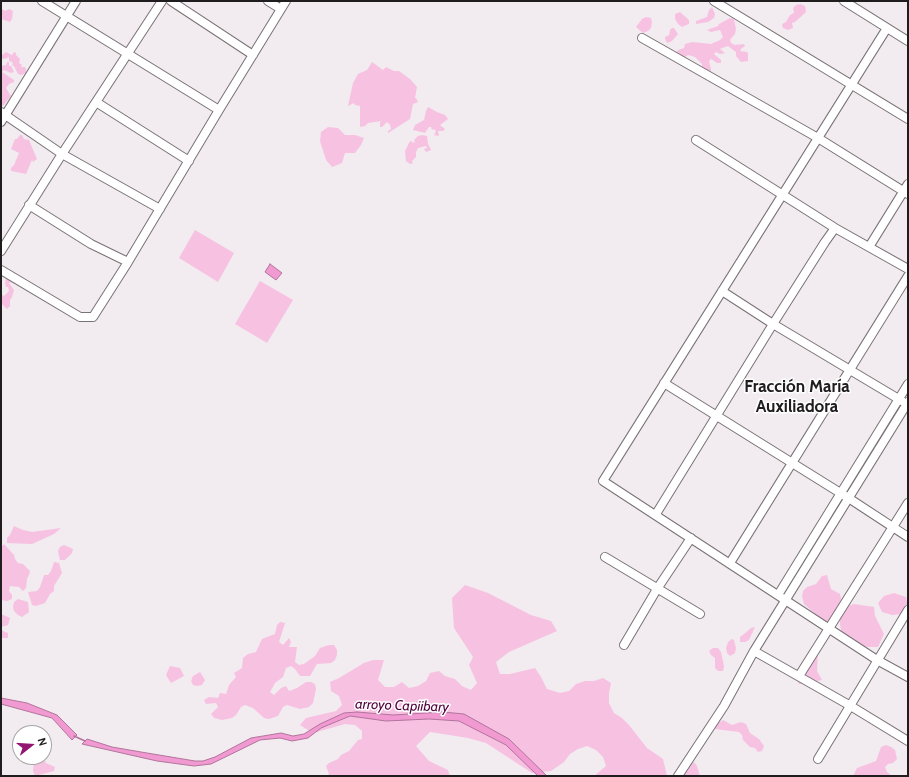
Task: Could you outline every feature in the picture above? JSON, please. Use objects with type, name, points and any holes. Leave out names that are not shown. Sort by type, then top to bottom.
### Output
[{"type":"street","points":[[42,1],[219,110]]},
{"type":"street","points":[[1,122],[3,113],[76,1]]},
{"type":"street","points":[[1,251],[62,154],[162,1]]},
{"type":"street","points":[[171,1],[253,55]]},
{"type":"street","points":[[268,1],[281,9]]},
{"type":"street","points":[[1,270],[80,316],[93,317],[128,262],[286,1]]},
{"type":"street","points":[[714,1],[908,120]]},
{"type":"street","points":[[844,1],[908,41]]},
{"type":"street","points":[[887,28],[603,481],[656,514],[877,660],[908,677]]},
{"type":"street","points":[[642,38],[907,190],[869,247]]},
{"type":"street","points":[[96,102],[189,161]]},
{"type":"street","points":[[3,113],[62,154],[160,209]]},
{"type":"street","points":[[696,140],[836,228],[908,269]]},
{"type":"street","points":[[30,205],[91,244],[128,262]]},
{"type":"street","points":[[656,514],[773,324],[825,242],[836,228]]},
{"type":"street","points":[[730,563],[908,276]]},
{"type":"street","points":[[678,776],[724,706],[754,651],[908,404],[773,324],[722,291]]},
{"type":"street","points":[[664,384],[792,462],[908,537]]},
{"type":"street","points":[[778,595],[908,384]]},
{"type":"street","points":[[799,676],[908,503]]},
{"type":"street","points":[[624,645],[657,589],[691,538]]},
{"type":"street","points":[[605,557],[700,614]]},
{"type":"street","points":[[818,759],[849,705],[908,610]]},
{"type":"street","points":[[754,651],[849,705],[908,741]]},
{"type":"shaded area","points":[[800,4],[805,6],[806,12],[792,23],[793,28],[788,30],[783,28],[782,24],[786,22],[790,15],[794,13],[793,8]]},
{"type":"shaded area","points":[[712,7],[715,14],[714,18],[708,22],[696,24],[696,21],[707,17],[709,10]]},
{"type":"shaded area","points":[[2,9],[5,11],[9,9],[13,11],[10,22],[1,19]]},
{"type":"shaded area","points":[[680,12],[689,20],[689,24],[682,27],[675,19],[675,14]]},
{"type":"shaded area","points":[[646,17],[651,18],[651,28],[643,33],[636,27],[642,19]]},
{"type":"shaded area","points":[[730,18],[734,19],[736,29],[735,34],[730,40],[731,43],[735,45],[744,44],[745,46],[740,51],[747,52],[748,61],[741,62],[736,56],[736,52],[728,46],[720,49],[725,53],[720,54],[716,52],[714,54],[721,60],[721,63],[717,63],[711,59],[709,61],[711,71],[708,72],[702,68],[702,64],[695,57],[688,55],[682,59],[675,54],[678,50],[684,48],[685,44],[692,42],[711,44],[720,40],[723,37],[720,30],[711,32],[707,30],[718,26]]},
{"type":"shaded area","points":[[672,28],[674,28],[678,34],[672,41],[667,43],[665,37],[669,35]]},
{"type":"shaded area","points":[[6,52],[12,55],[14,52],[16,53],[20,59],[19,63],[22,65],[21,67],[25,67],[26,69],[26,73],[21,75],[18,74],[14,66],[12,66],[12,62],[9,61],[9,57],[4,59],[1,58]]},
{"type":"shaded area","points":[[7,62],[9,62],[9,66],[11,66],[14,72],[11,73],[4,70],[2,72],[14,80],[14,82],[9,84],[6,88],[11,96],[3,106],[1,104],[1,66],[6,65]]},
{"type":"shaded area","points":[[372,62],[383,70],[386,67],[394,71],[399,71],[410,79],[417,87],[415,98],[418,102],[413,104],[410,119],[388,133],[391,129],[387,122],[382,127],[380,127],[380,122],[382,121],[368,123],[365,126],[360,127],[360,106],[355,105],[354,103],[348,106],[353,83],[358,74],[367,70]]},
{"type":"shaded area","points":[[428,107],[445,115],[448,119],[440,125],[445,129],[443,131],[438,131],[439,136],[434,135],[436,131],[434,129],[432,130],[431,127],[429,127],[425,133],[413,130],[415,125],[424,120]]},
{"type":"shaded area","points":[[328,127],[338,128],[345,135],[355,135],[364,138],[355,153],[345,153],[342,163],[332,167],[326,160],[320,141],[321,132]]},
{"type":"shaded area","points":[[20,135],[22,135],[24,139],[29,140],[37,159],[33,162],[32,160],[26,174],[11,171],[11,168],[14,165],[19,153],[11,149],[15,139],[17,139]]},
{"type":"shaded area","points":[[418,136],[427,136],[428,144],[431,150],[426,152],[424,149],[427,148],[426,146],[418,148],[416,157],[412,161],[413,163],[410,164],[406,161],[405,151],[410,141],[415,143],[414,140]]},
{"type":"shaded area","points":[[195,230],[234,253],[218,282],[179,258]]},
{"type":"shaded area","points":[[270,264],[282,273],[276,280],[265,272]]},
{"type":"shaded area","points":[[7,275],[16,282],[14,284],[11,282],[9,283],[14,290],[10,300],[10,306],[7,309],[1,303],[1,290],[2,295],[4,296],[9,291],[5,283]]},
{"type":"shaded area","points":[[260,281],[293,300],[267,343],[235,324]]},
{"type":"shaded area","points":[[14,526],[32,532],[61,528],[54,534],[32,544],[7,543],[7,538]]},
{"type":"shaded area","points":[[4,544],[14,555],[18,563],[23,564],[30,571],[26,588],[23,591],[19,587],[10,586],[9,591],[12,595],[12,599],[7,601],[1,600],[1,547]]},
{"type":"shaded area","points":[[64,545],[73,549],[72,553],[65,560],[60,560],[58,551],[60,547]]},
{"type":"shaded area","points":[[54,562],[59,563],[62,573],[54,586],[54,591],[50,594],[45,603],[36,606],[32,605],[28,592],[37,591],[44,575],[48,575]]},
{"type":"shaded area","points":[[827,575],[831,589],[840,594],[841,599],[835,613],[826,626],[819,617],[804,604],[802,596],[803,591],[807,587],[816,584],[822,576]]},
{"type":"shaded area","points":[[465,585],[488,593],[531,615],[551,621],[557,631],[509,652],[496,662],[500,674],[510,674],[535,668],[547,689],[560,693],[569,691],[576,684],[603,678],[611,683],[609,703],[614,713],[629,725],[647,748],[663,759],[667,776],[594,776],[606,766],[603,757],[596,750],[587,746],[570,754],[564,762],[551,771],[532,773],[486,743],[468,738],[430,732],[416,746],[429,761],[448,770],[450,776],[327,776],[329,774],[326,766],[349,751],[358,740],[362,739],[362,731],[355,725],[345,724],[317,732],[308,730],[300,725],[306,718],[336,711],[342,705],[339,696],[331,691],[330,682],[364,663],[373,660],[384,660],[378,680],[385,687],[394,687],[402,682],[409,688],[418,686],[426,681],[430,673],[439,671],[445,676],[455,679],[462,686],[471,690],[477,683],[469,665],[473,657],[454,628],[452,598]]},
{"type":"shaded area","points":[[894,593],[906,597],[908,606],[902,614],[892,615],[882,612],[878,603],[884,596]]},
{"type":"shaded area","points":[[18,599],[28,602],[29,612],[22,617],[14,611],[13,607],[14,602]]},
{"type":"shaded area","points":[[854,604],[874,607],[875,616],[884,634],[878,647],[858,645],[842,634],[840,616],[845,607]]},
{"type":"shaded area","points":[[1,614],[10,618],[8,625],[1,627]]},
{"type":"shaded area","points":[[280,622],[285,623],[279,642],[283,645],[289,638],[291,642],[289,647],[297,647],[295,662],[299,665],[304,664],[315,656],[320,648],[334,645],[337,650],[335,660],[331,663],[317,664],[310,676],[300,676],[291,666],[286,668],[283,677],[275,683],[270,692],[274,695],[281,688],[286,686],[289,691],[306,682],[311,682],[315,684],[316,689],[313,703],[309,707],[300,709],[287,705],[283,707],[278,716],[269,719],[264,718],[253,708],[245,705],[241,707],[232,718],[222,720],[214,718],[211,714],[218,707],[216,703],[206,704],[204,700],[209,697],[218,698],[220,693],[226,694],[229,685],[236,677],[234,673],[242,668],[243,658],[248,654],[256,652],[262,639],[275,634],[277,625]]},
{"type":"shaded area","points":[[1,627],[3,631],[8,633],[8,638],[1,638]]},
{"type":"shaded area","points":[[755,627],[749,640],[740,642],[740,637],[751,628]]},
{"type":"shaded area","points":[[732,639],[734,640],[736,648],[735,653],[730,656],[727,653],[726,648],[728,642]]},
{"type":"shaded area","points":[[713,648],[718,648],[721,652],[724,666],[723,671],[718,671],[715,668],[715,658],[709,651]]},
{"type":"shaded area","points":[[813,648],[818,650],[817,671],[822,680],[799,684],[797,680],[798,671],[800,667],[805,664],[809,651]]},
{"type":"shaded area","points":[[170,666],[180,668],[184,676],[171,683],[166,675]]},
{"type":"shaded area","points":[[200,672],[205,680],[202,685],[193,685],[191,681],[193,676]]},
{"type":"shaded area","points":[[1,698],[27,703],[57,715],[77,735],[72,740],[52,718],[1,704]]},
{"type":"shaded area","points":[[357,712],[393,715],[443,712],[464,714],[509,739],[547,776],[538,776],[506,745],[459,721],[429,719],[386,721],[350,716],[321,728],[308,738],[292,741],[280,738],[260,740],[211,764],[194,766],[157,761],[82,744],[87,739],[112,747],[195,761],[203,761],[215,757],[251,738],[281,733],[293,736],[304,734],[320,724],[344,713]]},
{"type":"shaded area","points":[[723,720],[732,725],[741,722],[746,724],[750,733],[759,739],[764,746],[762,751],[758,752],[755,748],[750,747],[743,740],[742,735],[739,732],[715,729],[715,725]]},
{"type":"shaded area","points":[[886,745],[895,750],[897,759],[885,767],[887,772],[891,775],[897,776],[853,776],[857,768],[876,761],[881,747]]},
{"type":"shaded area","points":[[694,762],[700,776],[682,776],[688,770],[690,765]]},
{"type":"shaded area","points":[[34,765],[50,765],[55,767],[54,771],[35,776],[33,771]]},
{"type":"waterway","name":"arroyo Capiibary","points":[[74,736],[85,741]]},
{"type":"district","name":"Fracción María Auxiliadora","points":[[797,397]]}]
